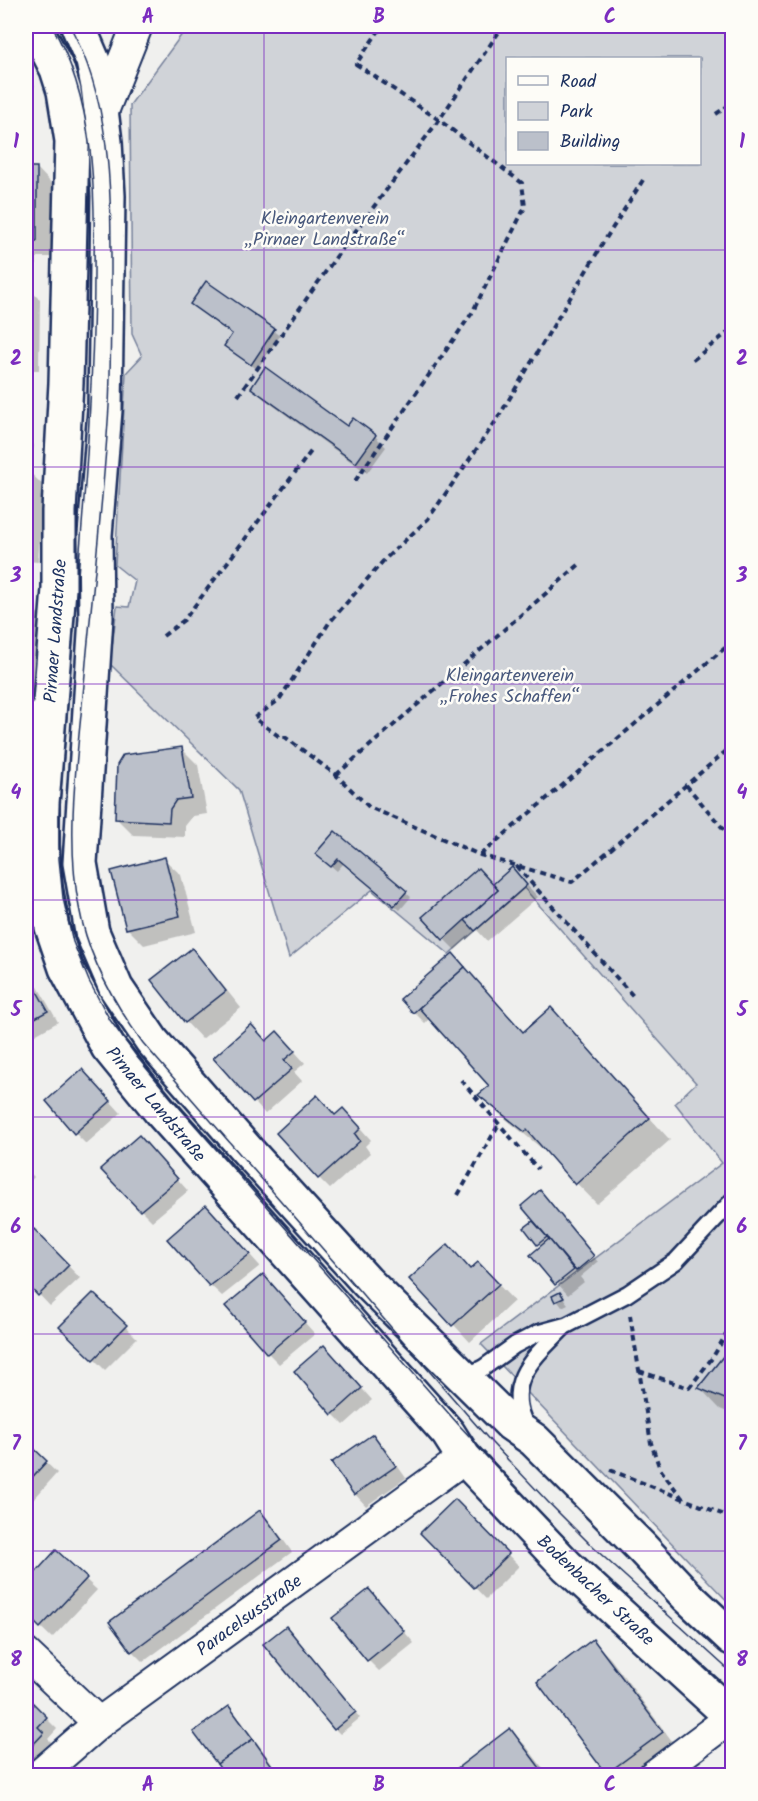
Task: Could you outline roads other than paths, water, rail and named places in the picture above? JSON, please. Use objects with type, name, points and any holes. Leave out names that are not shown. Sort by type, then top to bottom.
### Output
[{"type":"street","name":"Pirnaer Landstraße","points":[[34,26],[57,69],[64,91],[72,141],[66,383],[59,511],[59,589],[38,718],[42,845],[45,887],[52,927],[66,968],[108,1047],[161,1112],[448,1433],[464,1458]]},
{"type":"street","name":"Pirnaer Landstraße","points":[[78,26],[93,61],[102,114],[108,185],[105,410],[95,535],[96,618],[80,863],[92,932],[116,988],[152,1041],[367,1282],[476,1388]]},
{"type":"street","points":[[102,114],[137,26]]},
{"type":"street","points":[[476,1388],[511,1424],[534,1440],[687,1596],[732,1638]]},
{"type":"street","name":"Bodenbacher Straße","points":[[464,1458],[567,1566],[732,1717]]},
{"type":"street","name":"Paracelsusstraße","points":[[38,1776],[99,1723],[464,1458]]},
{"type":"street","points":[[26,1654],[99,1723]]},
{"type":"street","points":[[653,1776],[732,1717]]},
{"type":"lane","points":[[476,1388],[483,1368],[515,1345],[538,1333],[567,1324],[627,1294],[676,1261],[732,1201]]},
{"type":"lane","points":[[534,1440],[521,1418],[517,1402],[522,1374],[539,1352],[567,1324]]},
{"type":"tram line","points":[[52,26],[77,84],[84,114],[90,146],[94,209],[93,332],[89,422],[59,815],[59,859],[63,898],[73,942],[89,981],[110,1020],[171,1098],[458,1424],[540,1512],[586,1560],[732,1691]]},
{"type":"tram line","points":[[70,26],[83,54],[101,112],[109,173],[111,234],[109,406],[73,816],[75,878],[79,907],[95,961],[112,995],[143,1043],[492,1443],[594,1548],[732,1673]]},
{"type":"park label","name":"Kleingartenverein „Pirnaer Landstraße“","points":[[325,228]]},
{"type":"park label","name":"Kleingartenverein „Frohes Schaffen“","points":[[510,685]]}]
